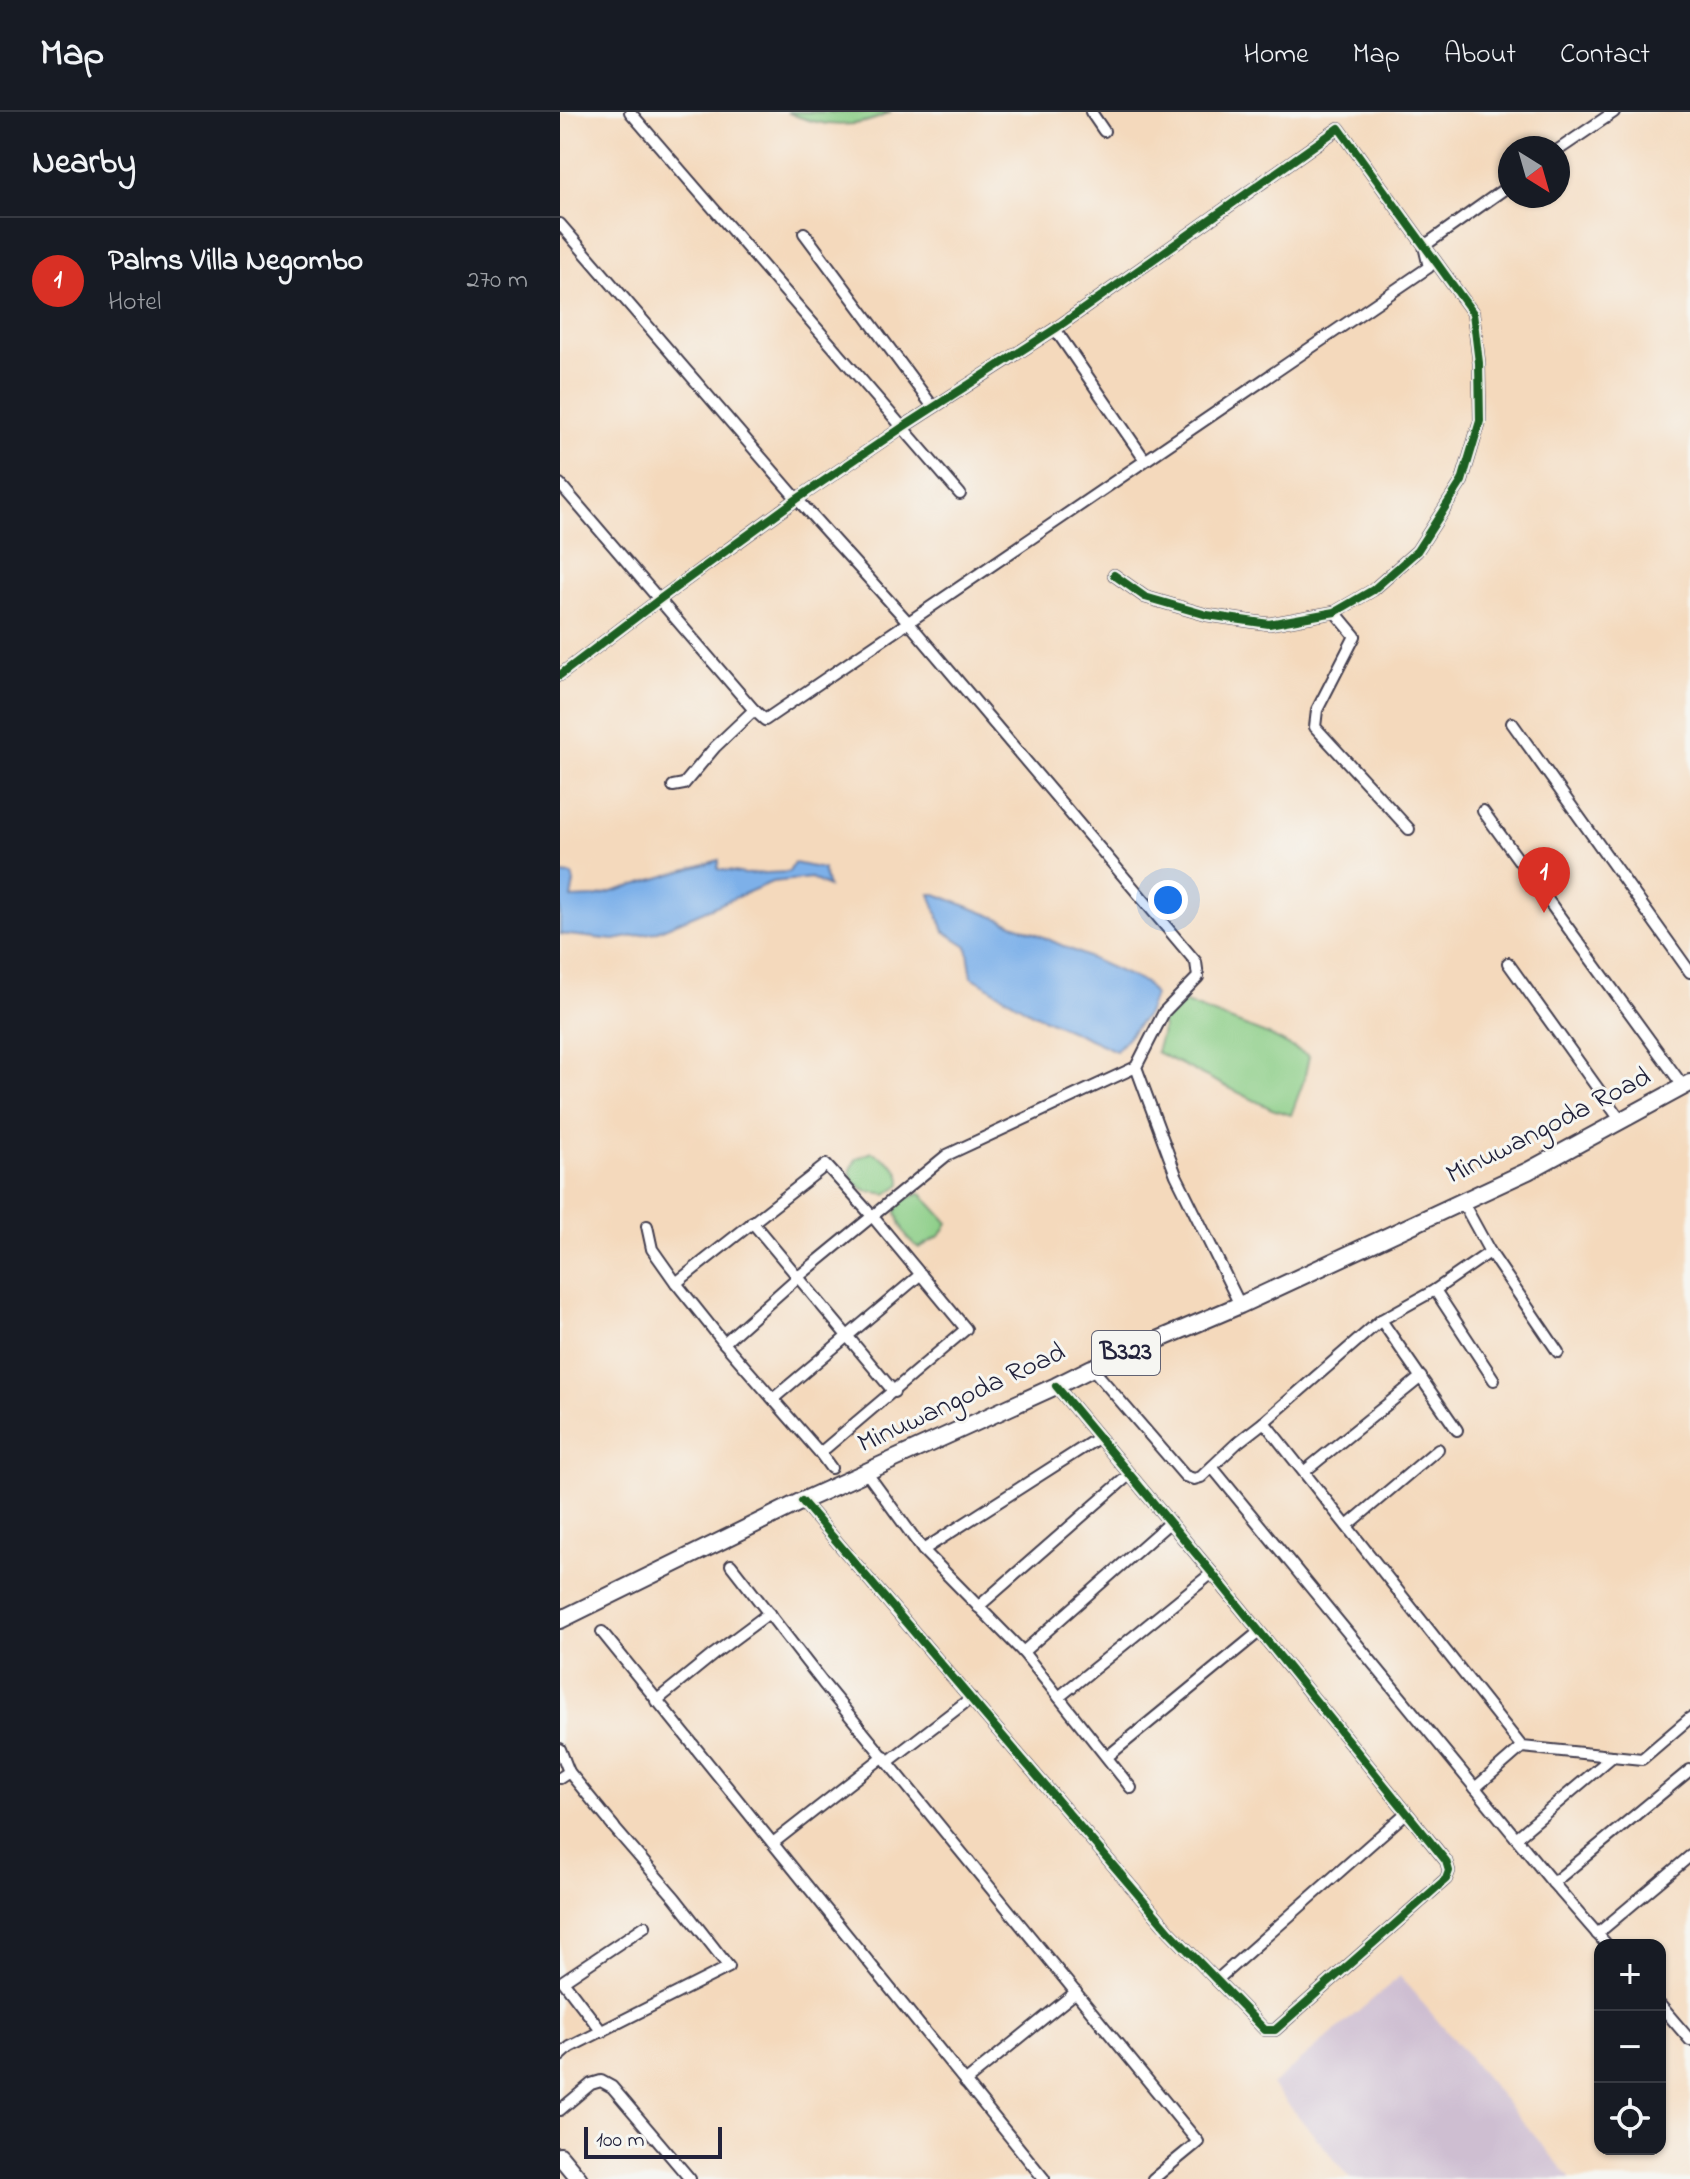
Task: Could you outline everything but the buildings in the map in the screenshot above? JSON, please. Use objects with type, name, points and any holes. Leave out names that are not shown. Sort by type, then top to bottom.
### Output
[{"type":"main road","name":"Minuwangoda Road","points":[[560,1620],[802,1501],[1092,1368],[1240,1305],[1528,1171],[1687,1085]]},
{"type":"main road","points":[[560,2156],[579,2179]]},
{"type":"street","points":[[630,112],[960,494]]},
{"type":"street","points":[[1091,112],[1104,131]]},
{"type":"street","points":[[1570,142],[1614,112]]},
{"type":"street","points":[[560,675],[797,499],[1055,329],[1339,128],[1473,313],[1479,363],[1480,421],[1462,481],[1417,551],[1373,590],[1335,612],[1269,624],[1207,615],[1145,597],[1114,575]]},
{"type":"street","points":[[1424,246],[1498,194]]},
{"type":"street","points":[[560,224],[797,499],[909,623],[1196,962],[1198,977],[1164,1012],[1136,1067],[947,1155],[798,1277],[724,1343]]},
{"type":"street","points":[[804,233],[933,407]]},
{"type":"street","points":[[560,484],[765,720],[1429,267],[1424,246]]},
{"type":"street","points":[[1055,329],[1145,460]]},
{"type":"street","points":[[1335,612],[1355,636],[1317,710],[1315,727],[1409,829]]},
{"type":"street","points":[[673,786],[684,784],[715,747],[754,710]]},
{"type":"street","points":[[1512,723],[1690,972]]},
{"type":"street","points":[[1483,811],[1687,1085]]},
{"type":"street","points":[[1508,963],[1621,1121]]},
{"type":"street","points":[[1136,1067],[1176,1175],[1240,1305]]},
{"type":"street","points":[[676,1283],[826,1165],[873,1217],[966,1329],[820,1453]]},
{"type":"street","points":[[1462,1201],[1490,1252],[1558,1352]]},
{"type":"street","points":[[752,1222],[894,1392]]},
{"type":"street","points":[[647,1226],[652,1249],[676,1283],[831,1468]]},
{"type":"street","points":[[1092,1368],[1185,1476],[1194,1479],[1201,1477],[1381,1320],[1435,1290],[1490,1252]]},
{"type":"street","points":[[774,1398],[921,1274]]},
{"type":"street","points":[[1435,1290],[1494,1380]]},
{"type":"street","points":[[1381,1320],[1457,1430]]},
{"type":"street","points":[[1305,1471],[1421,1377]]},
{"type":"street","points":[[802,1501],[1170,1932],[1265,2030],[1275,2030],[1446,1879],[1449,1871],[1446,1861],[1331,1717],[1056,1386]]},
{"type":"street","points":[[1264,1422],[1522,1747],[1642,1759],[1690,1718]]},
{"type":"street","points":[[923,1550],[1098,1438]]},
{"type":"street","points":[[1347,1526],[1438,1449]]},
{"type":"street","points":[[1212,1467],[1602,1939]]},
{"type":"street","points":[[866,1472],[923,1550],[1023,1652],[1131,1788]]},
{"type":"street","points":[[978,1607],[1129,1475]]},
{"type":"street","points":[[1023,1652],[1169,1523]]},
{"type":"street","points":[[731,1565],[823,1683],[1198,2142],[1153,2179]]},
{"type":"street","points":[[1059,1697],[1212,1573]]},
{"type":"street","points":[[656,1701],[769,1613]]},
{"type":"street","points":[[602,1632],[1044,2179]]},
{"type":"street","points":[[1107,1757],[1259,1632]]},
{"type":"street","points":[[773,1843],[971,1698]]},
{"type":"street","points":[[1475,1788],[1522,1747]]},
{"type":"street","points":[[560,1749],[565,1775],[675,1898],[729,1967],[570,2047],[560,2056]]},
{"type":"street","points":[[1516,1838],[1613,1756]]},
{"type":"street","points":[[1553,1883],[1690,1770]]},
{"type":"street","points":[[1218,1979],[1406,1813]]},
{"type":"street","points":[[610,1823],[638,1857]]},
{"type":"street","points":[[1597,1934],[1690,1856]]},
{"type":"street","points":[[602,2032],[561,1979],[645,1926]]},
{"type":"street","points":[[965,2082],[1076,1992]]},
{"type":"street","points":[[1665,2011],[1690,2040]]},
{"type":"street","points":[[560,2110],[591,2084],[601,2081],[612,2087],[690,2179]]},
{"type":"shaded area","points":[[1400,1976],[1571,2179],[1351,2179],[1272,2085]]},
{"type":"green space","points":[[787,112],[891,112],[866,122],[839,125],[813,121]]},
{"type":"green space","points":[[1183,1002],[1271,1036],[1309,1056],[1291,1115],[1272,1109],[1156,1052],[1163,1028],[1161,1021]]},
{"type":"green space","points":[[872,1152],[892,1164],[901,1178],[901,1184],[887,1194],[868,1191],[852,1182],[850,1171],[857,1158]]},
{"type":"green space","points":[[921,1193],[948,1223],[941,1235],[919,1248],[907,1236],[896,1211],[902,1200]]},
{"type":"water","points":[[719,860],[718,869],[744,874],[789,872],[794,863],[823,869],[828,887],[811,878],[772,882],[655,932],[614,940],[560,934],[560,874],[572,875],[571,898],[595,897]]},
{"type":"water","points":[[930,894],[1028,930],[1145,983],[1154,995],[1147,1014],[1116,1051],[1032,1013],[972,977],[967,946],[944,931]]},
{"type":"cycle path","points":[[560,675],[797,499],[1055,329],[1339,128],[1473,313],[1479,363],[1480,421],[1462,481],[1417,551],[1373,590],[1335,612],[1269,624],[1207,615],[1145,597],[1114,575]]},
{"type":"cycle path","points":[[802,1501],[1170,1932],[1265,2030],[1275,2030],[1446,1879],[1449,1871],[1446,1861],[1056,1386]]},
{"type":"place","name":"Palms Villa Negombo","points":[[1544,913]]}]
